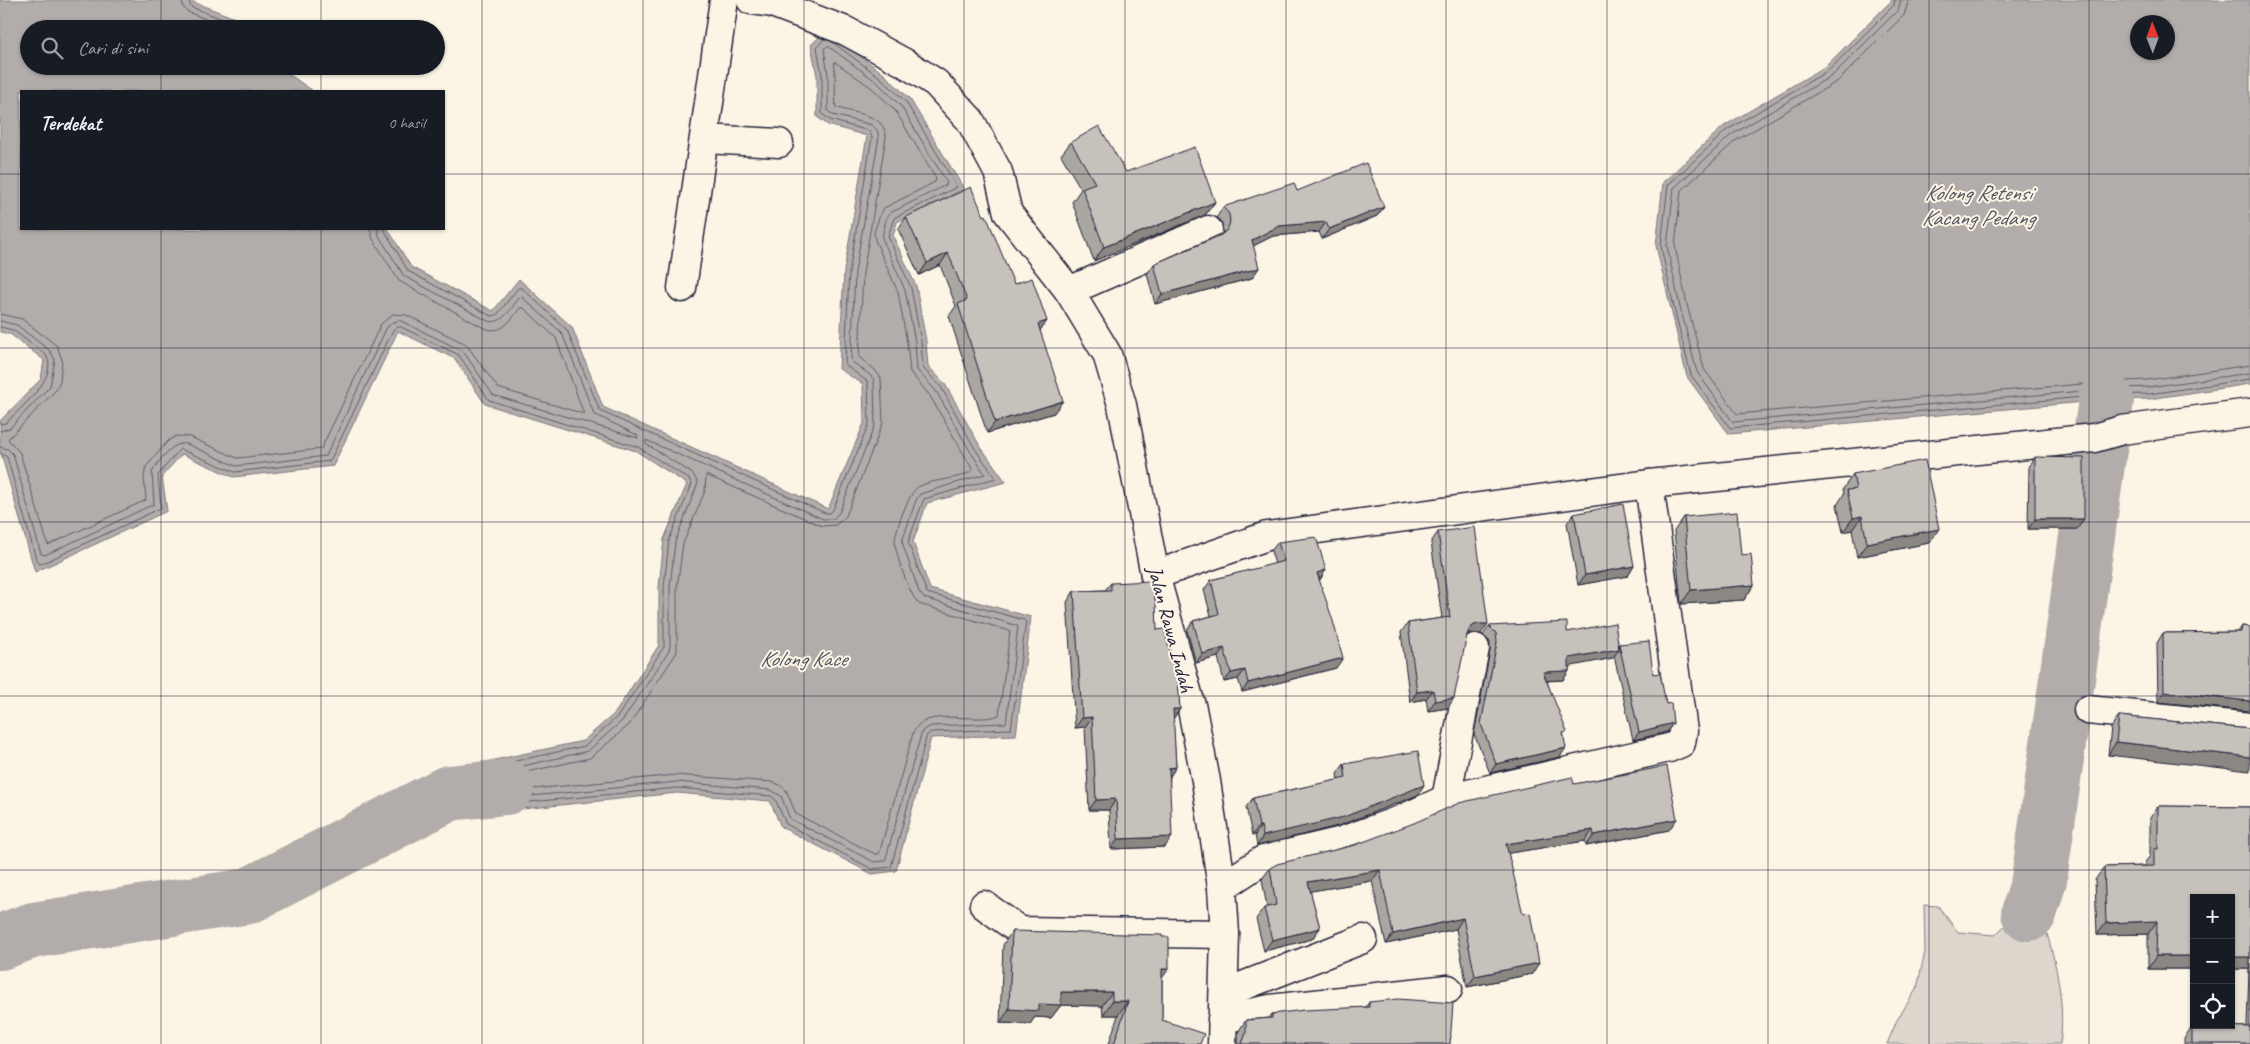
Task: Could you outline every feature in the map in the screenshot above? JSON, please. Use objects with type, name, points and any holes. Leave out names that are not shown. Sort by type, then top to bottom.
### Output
[{"type":"street","points":[[682,288],[724,0]]},
{"type":"street","name":"Jalan Rawa Indah","points":[[751,0],[772,3],[846,31],[905,63],[936,83],[970,120],[998,172],[1008,214],[1069,291],[1107,354],[1122,405],[1155,575],[1192,709],[1206,781],[1222,886],[1225,934],[1225,993],[1222,1032]]},
{"type":"street","points":[[705,139],[779,143]]},
{"type":"street","points":[[1069,291],[1208,230]]},
{"type":"street","points":[[1155,575],[1267,536],[1649,484],[2094,438],[2122,430],[2250,413]]},
{"type":"street","points":[[1222,886],[1263,860],[1342,841],[1400,820],[1446,799],[1681,744],[1683,731],[1649,484]]},
{"type":"street","points":[[1446,799],[1475,648]]},
{"type":"street","points":[[2088,710],[2250,728]]},
{"type":"street","points":[[984,905],[1020,931],[1225,934]]},
{"type":"street","points":[[1225,993],[1363,939]]},
{"type":"street","points":[[1222,1032],[1270,1009],[1448,989]]},
{"type":"shaded area","points":[[2250,885],[2250,1044],[2210,1044],[2210,1029],[2235,1029],[2235,895]]},
{"type":"shaded area","points":[[1924,905],[1938,906],[1958,932],[1995,935],[2022,909],[2042,918],[2058,980],[2062,1012],[2060,1044],[1887,1044],[1897,1020],[1917,988],[1925,952]]},
{"type":"water","name":"Kolong Kace","points":[[0,0],[188,0],[240,20],[20,20],[20,75],[290,75],[312,90],[20,90],[20,230],[389,230],[411,267],[493,311],[519,279],[572,327],[603,407],[828,509],[864,423],[863,384],[839,369],[844,271],[867,136],[828,125],[817,117],[817,76],[811,45],[824,32],[839,40],[884,74],[910,99],[964,189],[897,222],[893,236],[916,286],[926,341],[928,366],[945,384],[980,446],[1006,482],[927,503],[913,542],[930,589],[1031,617],[1016,735],[931,738],[896,871],[872,874],[781,827],[770,801],[677,793],[444,817],[414,783],[439,772],[583,741],[615,713],[659,645],[659,587],[664,539],[687,484],[636,451],[485,404],[455,359],[398,331],[333,466],[233,477],[182,454],[162,476],[167,511],[35,572],[0,450],[0,421],[41,379],[44,360],[10,334],[0,332]]},
{"type":"water","name":"Kolong Retensi Kacang Pedang","points":[[1892,0],[2250,0],[2250,384],[2149,399],[2106,400],[1729,434],[1687,377],[1656,246],[1663,182],[1724,126],[1826,66]]},
{"type":"building","points":[[1099,126],[1126,172],[1195,147],[1215,202],[1104,247],[1082,188],[1095,183],[1071,142]]},
{"type":"building","points":[[1366,163],[1384,207],[1329,229],[1326,222],[1279,226],[1252,240],[1259,268],[1162,294],[1154,264],[1221,235],[1227,230],[1230,222],[1229,214],[1223,207],[1294,183],[1297,191]]},
{"type":"building","points":[[971,187],[984,216],[986,215],[1014,284],[1032,278],[1047,321],[1038,324],[1063,401],[995,422],[958,304],[967,300],[948,253],[927,263],[906,217]]},
{"type":"building","points":[[2035,457],[2084,458],[2084,519],[2035,519]]},
{"type":"building","points":[[1925,460],[1939,529],[1867,543],[1862,516],[1853,518],[1847,490],[1856,489],[1853,474]]},
{"type":"building","points":[[1623,504],[1634,566],[1585,575],[1574,514]]},
{"type":"building","points":[[1737,512],[1741,555],[1751,554],[1754,585],[1691,590],[1684,517]]},
{"type":"building","points":[[1475,527],[1488,624],[1476,624],[1470,628],[1454,698],[1435,701],[1433,690],[1417,692],[1408,623],[1450,617],[1438,532]]},
{"type":"building","points":[[1316,537],[1326,570],[1317,573],[1343,658],[1248,683],[1245,670],[1231,673],[1224,648],[1202,654],[1193,621],[1219,614],[1211,580],[1284,561],[1278,542]]},
{"type":"building","points":[[1150,581],[1156,603],[1157,630],[1164,629],[1178,680],[1180,709],[1173,709],[1176,767],[1169,768],[1172,837],[1118,839],[1116,799],[1096,800],[1092,717],[1082,718],[1074,591],[1111,590],[1111,583]]},
{"type":"building","points":[[1567,622],[1567,632],[1615,623],[1619,649],[1569,658],[1569,671],[1543,672],[1567,732],[1563,733],[1566,748],[1496,764],[1481,724],[1497,642],[1496,633],[1489,626]]},
{"type":"building","points":[[2242,626],[2250,627],[2250,701],[2164,692],[2163,633],[2241,632]]},
{"type":"building","points":[[1649,641],[1653,674],[1660,673],[1666,704],[1671,703],[1673,723],[1639,732],[1619,644]]},
{"type":"building","points":[[2119,716],[2250,729],[2250,757],[2116,742]]},
{"type":"building","points":[[1418,751],[1424,785],[1344,817],[1263,836],[1253,798],[1346,778],[1344,764]]},
{"type":"building","points":[[1667,766],[1677,819],[1594,835],[1593,830],[1506,844],[1523,914],[1530,913],[1539,963],[1475,976],[1463,918],[1393,934],[1380,870],[1308,882],[1320,928],[1272,940],[1264,908],[1276,905],[1270,868],[1277,864],[1355,845],[1414,823],[1459,803],[1572,777],[1574,784]]},
{"type":"building","points":[[2158,806],[2250,807],[2250,957],[2235,957],[2235,894],[2190,894],[2190,956],[2156,956],[2157,921],[2106,923],[2104,867],[2154,866],[2154,849],[2158,849]]},
{"type":"building","points":[[1012,931],[1162,935],[1162,937],[1169,937],[1169,969],[1162,969],[1162,1020],[1204,1034],[1200,1044],[1114,1044],[1128,1001],[1112,1001],[1112,992],[1061,992],[1061,1005],[1039,1004],[1039,1011],[1009,1009]]},
{"type":"building","points":[[1398,999],[1453,1003],[1450,1044],[1242,1044],[1246,1033],[1246,1020],[1272,1018],[1272,1014],[1304,1010],[1369,1007],[1369,1002]]},
{"type":"building","points":[[2250,1027],[2250,1044],[2192,1044],[2192,1029]]},
{"type":"waterway","points":[[2029,913],[2039,880],[2106,400]]},
{"type":"waterway","points":[[0,942],[34,930],[248,896],[449,793],[506,787]]}]
